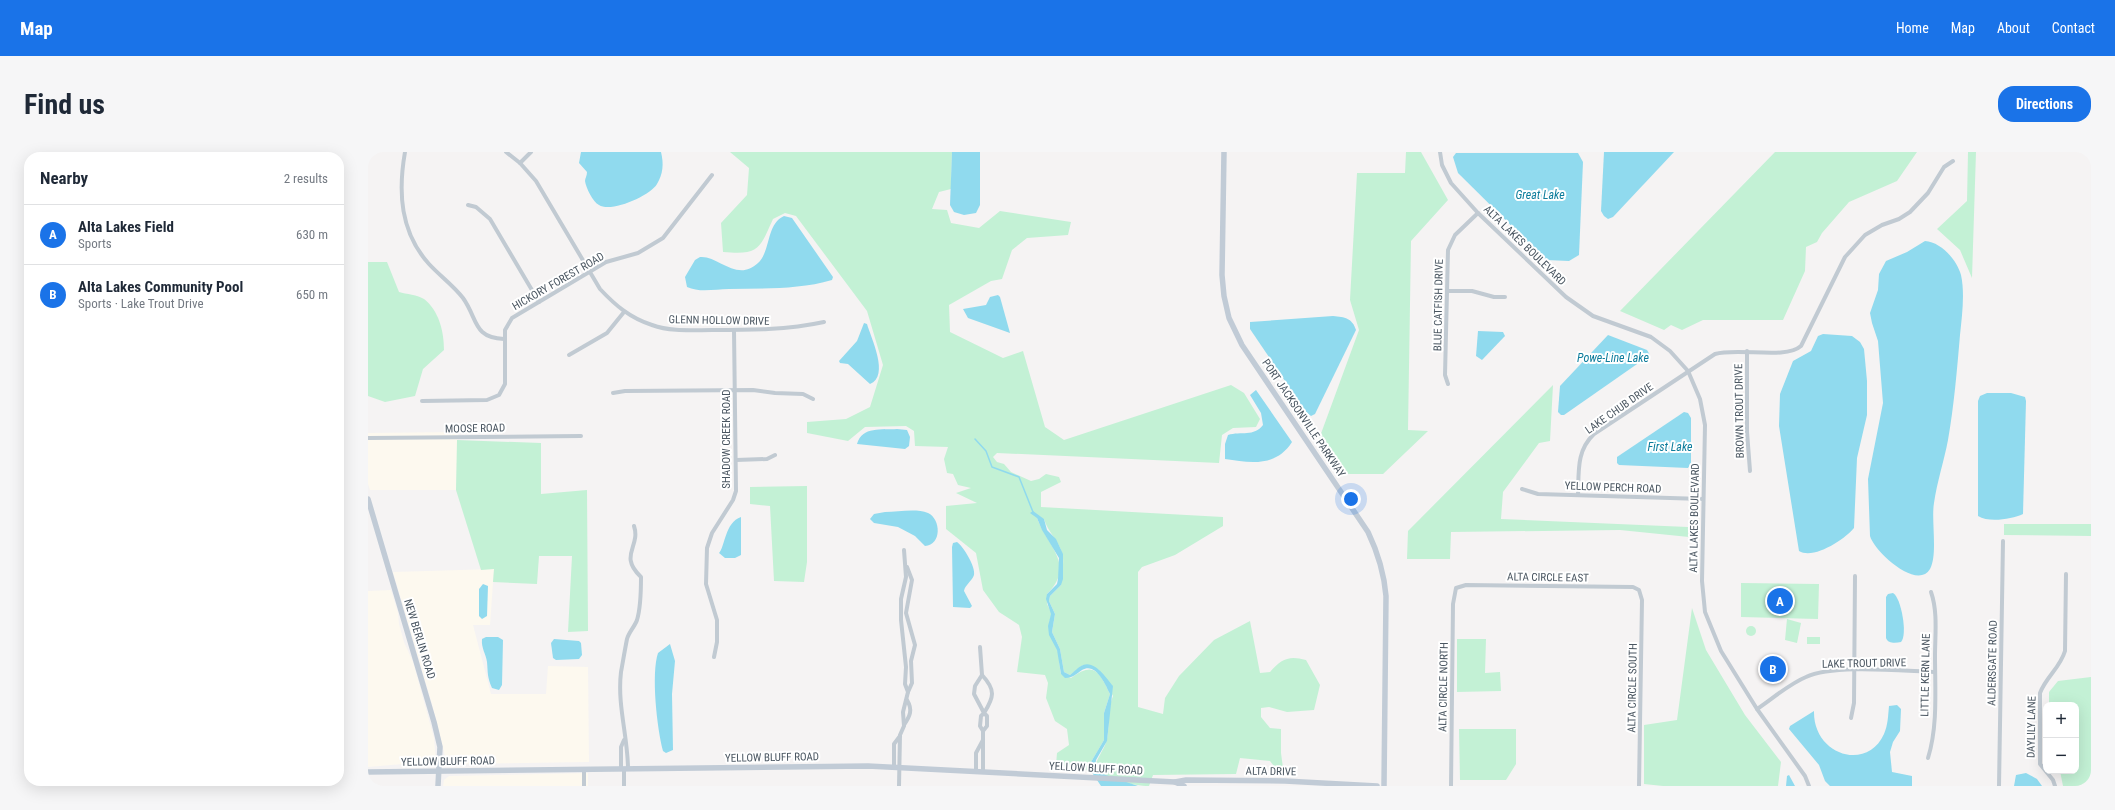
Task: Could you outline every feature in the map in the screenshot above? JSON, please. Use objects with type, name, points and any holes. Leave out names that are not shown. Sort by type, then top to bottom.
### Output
[{"type":"street","points":[[405,152],[401,181],[402,205],[408,231],[414,243],[430,265],[457,290],[464,300],[480,331],[492,339],[504,339]]},
{"type":"street","name":"GLENN HOLLOW DRIVE","points":[[506,152],[520,163],[536,181],[600,289],[613,304],[624,312],[652,325],[664,328],[778,330],[824,322]]},
{"type":"street","points":[[520,163],[531,152]]},
{"type":"street","name":"PORT JACKSONVILLE PARKWAY","points":[[1224,152],[1222,275],[1224,296],[1229,318],[1242,345],[1368,532],[1378,551],[1384,576],[1386,596],[1384,786]]},
{"type":"street","name":"ALTA LAKES BOULEVARD","points":[[1440,152],[1445,174],[1478,213],[1552,284],[1580,308],[1605,320],[1651,337],[1670,351],[1688,372],[1700,399],[1704,417],[1702,596],[1705,612],[1721,651],[1757,709],[1805,776],[1809,786]]},
{"type":"street","name":"LAKE CHUB DRIVE","points":[[1578,495],[1579,461],[1584,446],[1588,439],[1594,434],[1715,354],[1728,351],[1791,352],[1801,346],[1845,257],[1850,250],[1873,230],[1899,219],[1910,212],[1928,193],[1944,167],[1952,161]]},
{"type":"street","name":"HICKORY FOREST ROAD","points":[[422,401],[488,400],[499,395],[505,384],[505,330],[512,318],[606,262],[638,253],[662,238],[712,175]]},
{"type":"street","points":[[468,205],[476,207],[490,219],[539,302]]},
{"type":"street","name":"BLUE CATFISH DRIVE","points":[[1448,384],[1445,375],[1448,257],[1450,244],[1455,235],[1478,213]]},
{"type":"street","points":[[1447,291],[1472,291],[1494,297],[1504,297]]},
{"type":"street","points":[[569,355],[607,333],[624,312]]},
{"type":"street","name":"SHADOW CREEK ROAD","points":[[714,657],[717,642],[717,620],[706,584],[707,548],[716,524],[735,496],[736,460],[734,330]]},
{"type":"street","name":"BROWN TROUT DRIVE","points":[[1747,352],[1747,432],[1750,471]]},
{"type":"street","points":[[613,393],[625,391],[735,390],[803,394],[813,399]]},
{"type":"street","name":"MOOSE ROAD","points":[[368,438],[581,436]]},
{"type":"street","points":[[736,460],[767,459],[775,455]]},
{"type":"street","name":"YELLOW PERCH ROAD","points":[[1522,489],[1538,494],[1703,499]]},
{"type":"street","name":"NEW BERLIN ROAD","points":[[368,499],[370,514],[434,722],[440,747],[440,772],[438,786]]},
{"type":"street","points":[[624,786],[624,769],[628,746],[624,740],[621,673],[628,638],[637,618],[641,588],[641,577],[633,569],[630,563],[636,532],[634,526]]},
{"type":"street","name":"ALDERSGATE ROAD","points":[[1999,786],[2003,541]]},
{"type":"street","points":[[894,767],[894,744],[911,715],[908,692],[905,684],[906,667],[901,620],[906,565],[904,550]]},
{"type":"street","points":[[906,565],[912,580],[906,613],[915,645],[911,661],[912,683],[908,692]]},
{"type":"street","name":"DAYLILY LANE","points":[[2055,786],[2053,780],[2040,764],[2040,693],[2043,685],[2062,662],[2065,651],[2066,574]]},
{"type":"street","points":[[1851,718],[1854,712],[1855,576]]},
{"type":"street","name":"ALTA CIRCLE EAST","points":[[1456,588],[1466,585],[1633,587],[1639,590]]},
{"type":"street","name":"ALTA CIRCLE NORTH","points":[[1451,786],[1453,606],[1456,588]]},
{"type":"street","name":"ALTA CIRCLE SOUTH","points":[[1639,590],[1642,600],[1639,786]]},
{"type":"street","name":"LITTLE KERN LANE","points":[[1928,758],[1934,733],[1935,610],[1931,592]]},
{"type":"street","points":[[980,647],[982,675],[992,688],[990,703],[981,716],[980,726],[983,731],[984,753],[983,772]]},
{"type":"street","name":"LAKE TROUT DRIVE","points":[[1757,709],[1804,677],[1817,672],[1855,670],[1935,672]]},
{"type":"street","points":[[982,675],[975,686],[974,694],[984,713]]},
{"type":"street","points":[[904,726],[903,712],[908,700]]},
{"type":"street","points":[[899,786],[901,767],[900,735]]},
{"type":"street","points":[[976,771],[976,753],[983,740]]},
{"type":"street","points":[[976,753],[984,753]]},
{"type":"street","name":"YELLOW BLUFF ROAD","points":[[368,772],[901,767],[1074,778],[1175,782]]},
{"type":"street","points":[[584,770],[584,786]]},
{"type":"street","name":"ALTA DRIVE","points":[[1175,782],[1186,780],[1377,786]]},
{"type":"street","points":[[1175,782],[1184,786]]},
{"type":"shaded area","points":[[458,432],[456,490],[370,490],[368,484],[368,433]]},
{"type":"shaded area","points":[[494,569],[490,625],[473,625],[491,694],[546,694],[548,666],[588,667],[589,762],[453,764],[446,760],[432,704],[393,572]]},
{"type":"shaded area","points":[[391,590],[398,613],[399,624],[404,642],[413,662],[434,738],[436,762],[431,766],[403,764],[368,767],[368,591]]},
{"type":"shaded area","points":[[588,773],[588,786],[443,786],[444,780],[449,776]]},
{"type":"green space","points":[[730,152],[952,152],[951,189],[939,192],[932,209],[947,210],[951,223],[979,228],[1000,211],[1071,222],[1068,235],[1027,238],[1012,250],[1002,279],[991,281],[949,305],[950,332],[1003,358],[1023,351],[1045,427],[1064,440],[1231,385],[1244,393],[1260,419],[1256,427],[1233,428],[1222,435],[1219,463],[997,453],[993,457],[997,462],[1004,464],[1011,472],[1031,481],[1039,479],[1046,474],[1059,477],[1061,482],[1041,492],[1041,507],[1223,517],[1223,526],[1175,555],[1142,567],[1138,572],[1138,707],[1163,714],[1165,698],[1179,676],[1214,640],[1250,621],[1260,673],[1270,672],[1286,659],[1295,658],[1306,660],[1320,685],[1314,710],[1287,712],[1269,707],[1261,708],[1261,717],[1270,728],[1281,729],[1281,753],[1283,768],[1277,770],[1270,761],[1240,758],[1236,774],[1153,775],[1149,786],[1136,785],[1120,781],[1105,775],[1095,767],[1107,739],[1110,707],[1113,696],[1099,670],[1083,665],[1070,675],[1064,672],[1060,649],[1052,632],[1055,614],[1049,601],[1050,596],[1061,585],[1063,557],[1056,540],[1044,519],[1037,518],[1053,547],[1059,565],[1059,574],[1055,584],[1047,594],[1047,604],[1052,614],[1049,629],[1058,652],[1061,674],[1071,678],[1085,670],[1095,671],[1099,674],[1110,694],[1104,713],[1104,740],[1091,762],[1091,771],[1056,765],[1057,753],[1069,745],[1067,729],[1055,721],[1046,698],[1048,683],[1045,675],[1017,672],[1022,637],[1019,625],[999,612],[983,590],[976,553],[946,529],[946,506],[977,503],[956,493],[971,488],[958,485],[953,474],[947,473],[944,459],[948,447],[915,446],[914,431],[906,426],[865,427],[848,441],[807,433],[807,422],[846,419],[870,407],[883,365],[867,311],[796,216],[785,213],[773,219],[761,244],[751,251],[735,253],[723,252],[721,223],[747,195],[749,168]]},
{"type":"green space","points":[[1406,152],[1421,152],[1448,200],[1411,241],[1408,430],[1428,431],[1383,474],[1344,474],[1319,439],[1359,330],[1350,300],[1357,173],[1405,173]]},
{"type":"green space","points":[[1775,152],[1917,152],[1897,181],[1849,202],[1822,233],[1817,242],[1806,247],[1805,271],[1783,320],[1703,320],[1682,330],[1671,325],[1664,330],[1620,311]]},
{"type":"green space","points":[[1968,152],[1976,152],[1972,278],[1960,250],[1937,229],[1967,201]]},
{"type":"green space","points":[[368,262],[387,262],[399,292],[424,299],[433,309],[440,322],[444,350],[423,369],[415,396],[385,402],[368,396]]},
{"type":"green space","points":[[1553,385],[1550,441],[1539,443],[1503,492],[1501,519],[1688,527],[1689,537],[1620,530],[1451,532],[1450,559],[1407,559],[1408,531]]},
{"type":"green space","points":[[457,440],[541,443],[541,494],[587,490],[588,631],[568,632],[572,556],[539,556],[537,584],[493,582],[494,569],[481,570],[456,490]]},
{"type":"green space","points":[[807,486],[807,562],[804,582],[774,581],[770,506],[750,504],[750,487]]},
{"type":"green space","points":[[2004,524],[2091,524],[2091,536],[2004,535]]},
{"type":"green space","points":[[1741,583],[1819,584],[1818,619],[1741,617]]},
{"type":"green space","points":[[1692,608],[1706,650],[1745,715],[1781,762],[1778,786],[1663,786],[1644,784],[1644,725],[1677,720]]},
{"type":"green space","points":[[1787,619],[1801,623],[1797,643],[1785,640]]},
{"type":"green space","points":[[1749,626],[1753,626],[1756,631],[1753,636],[1749,636],[1746,633],[1746,629]]},
{"type":"green space","points":[[1807,637],[1820,637],[1820,644],[1807,644]]},
{"type":"green space","points":[[1457,639],[1486,639],[1485,673],[1500,672],[1501,691],[1457,692]]},
{"type":"green space","points":[[2091,677],[2091,786],[2063,786],[2061,774],[2079,774],[2079,702],[2049,702],[2049,692],[2058,681]]},
{"type":"green space","points":[[1459,729],[1516,729],[1516,764],[1506,780],[1460,780]]},
{"type":"water","points":[[581,152],[661,152],[663,165],[662,173],[653,189],[639,198],[621,205],[605,207],[599,205],[588,191],[585,181],[587,172],[579,163]]},
{"type":"water","points":[[952,152],[980,152],[980,205],[976,213],[964,215],[954,212],[950,205]]},
{"type":"water","points":[[1604,152],[1674,152],[1613,217],[1608,219],[1601,211]]},
{"type":"water","name":"Great Lake","points":[[1456,153],[1578,153],[1583,162],[1579,255],[1569,261],[1546,260],[1458,173],[1453,157]]},
{"type":"water","points":[[784,216],[792,218],[833,277],[832,280],[780,288],[697,290],[687,287],[685,277],[695,260],[700,257],[714,260],[728,267],[743,270],[758,263],[765,252],[774,225]]},
{"type":"water","points":[[1925,241],[1931,242],[1942,248],[1952,258],[1961,275],[1963,297],[1952,414],[1933,510],[1934,555],[1930,569],[1924,575],[1916,575],[1906,572],[1887,559],[1873,543],[1870,536],[1868,479],[1883,403],[1878,341],[1870,313],[1878,290],[1879,274],[1886,261],[1907,252]]},
{"type":"water","points":[[998,295],[1000,297],[1010,333],[968,318],[963,309],[986,305],[990,297]]},
{"type":"water","points":[[1333,316],[1348,319],[1356,330],[1315,414],[1311,416],[1306,412],[1250,329],[1250,322]]},
{"type":"water","points":[[864,323],[867,324],[878,356],[879,365],[879,373],[876,380],[870,384],[848,364],[840,363],[839,361],[857,341]]},
{"type":"water","points":[[1478,331],[1503,332],[1505,336],[1482,360],[1476,356]]},
{"type":"water","points":[[1823,334],[1852,336],[1860,342],[1864,349],[1867,381],[1867,415],[1857,458],[1854,528],[1844,538],[1829,547],[1813,553],[1805,553],[1799,551],[1779,426],[1780,394],[1793,361],[1811,351],[1818,336]]},
{"type":"water","name":"Powe-Line Lake","points":[[1608,335],[1647,350],[1650,355],[1564,415],[1561,415],[1558,412],[1560,386]]},
{"type":"water","points":[[1256,390],[1292,442],[1286,450],[1271,459],[1244,462],[1225,459],[1225,444],[1228,435],[1256,431],[1263,425],[1261,413],[1250,395]]},
{"type":"water","points":[[1987,393],[2011,393],[2025,397],[2026,401],[2023,514],[2007,519],[1994,520],[1978,516],[1978,401],[1980,396]]},
{"type":"water","name":"First Lake","points":[[1684,412],[1688,413],[1691,418],[1691,463],[1688,468],[1619,465],[1617,463],[1617,457]]},
{"type":"water","points":[[873,430],[907,430],[910,437],[909,446],[905,449],[857,444],[863,434]]},
{"type":"water","points":[[913,510],[928,513],[932,516],[937,526],[937,537],[931,545],[925,546],[915,536],[898,527],[874,523],[870,519],[874,514]]},
{"type":"water","points":[[1033,511],[1044,519],[1047,530],[1056,539],[1063,554],[1063,579],[1061,585],[1050,596],[1049,601],[1055,614],[1052,632],[1060,649],[1064,672],[1070,675],[1083,665],[1092,665],[1104,675],[1113,686],[1107,741],[1096,760],[1095,767],[1100,773],[1138,786],[1101,786],[1091,771],[1091,762],[1104,740],[1104,713],[1110,694],[1099,675],[1092,669],[1087,668],[1068,678],[1065,678],[1061,674],[1057,650],[1049,635],[1048,626],[1051,614],[1046,599],[1047,594],[1057,584],[1059,558],[1042,530],[1037,518],[1030,513]]},
{"type":"water","points":[[741,517],[741,555],[735,558],[725,558],[719,553],[732,524]]},
{"type":"water","points":[[957,542],[968,557],[974,571],[973,577],[964,591],[972,606],[970,608],[953,607],[952,547],[953,543]]},
{"type":"water","points":[[483,584],[488,586],[487,616],[482,619],[479,616],[479,589]]},
{"type":"water","points":[[1893,593],[1899,601],[1904,624],[1903,638],[1901,642],[1897,643],[1892,643],[1886,638],[1886,597],[1888,594]]},
{"type":"water","points":[[486,637],[498,637],[503,640],[502,685],[499,690],[492,688],[488,678],[486,656],[482,642],[482,639]]},
{"type":"water","points":[[554,639],[579,641],[581,643],[582,655],[579,659],[556,660],[553,658],[551,643]]},
{"type":"water","points":[[670,644],[675,661],[672,694],[673,750],[666,753],[663,751],[659,729],[655,674],[658,653]]},
{"type":"water","points":[[1769,660],[1775,662],[1781,669],[1778,672],[1772,670],[1771,677],[1766,676],[1767,669],[1761,668],[1759,665]]},
{"type":"water","points":[[1897,705],[1901,709],[1900,731],[1893,742],[1890,752],[1892,772],[1912,776],[1912,786],[1830,786],[1825,781],[1819,765],[1789,729],[1790,726],[1814,711],[1816,726],[1822,738],[1831,748],[1842,753],[1854,755],[1866,753],[1876,746],[1884,734],[1889,706]]},
{"type":"water","points":[[2026,773],[2037,779],[2042,786],[2014,786],[2016,775]]},
{"type":"water","points":[[1789,775],[1795,786],[1786,786],[1787,776]]},
{"type":"waterway","points":[[975,439],[986,451],[992,467],[1019,477],[1033,512]]},
{"type":"place","name":"Alta Lakes Field","points":[[1780,601]]},
{"type":"place","name":"Alta Lakes Community Pool","points":[[1773,669]]}]
